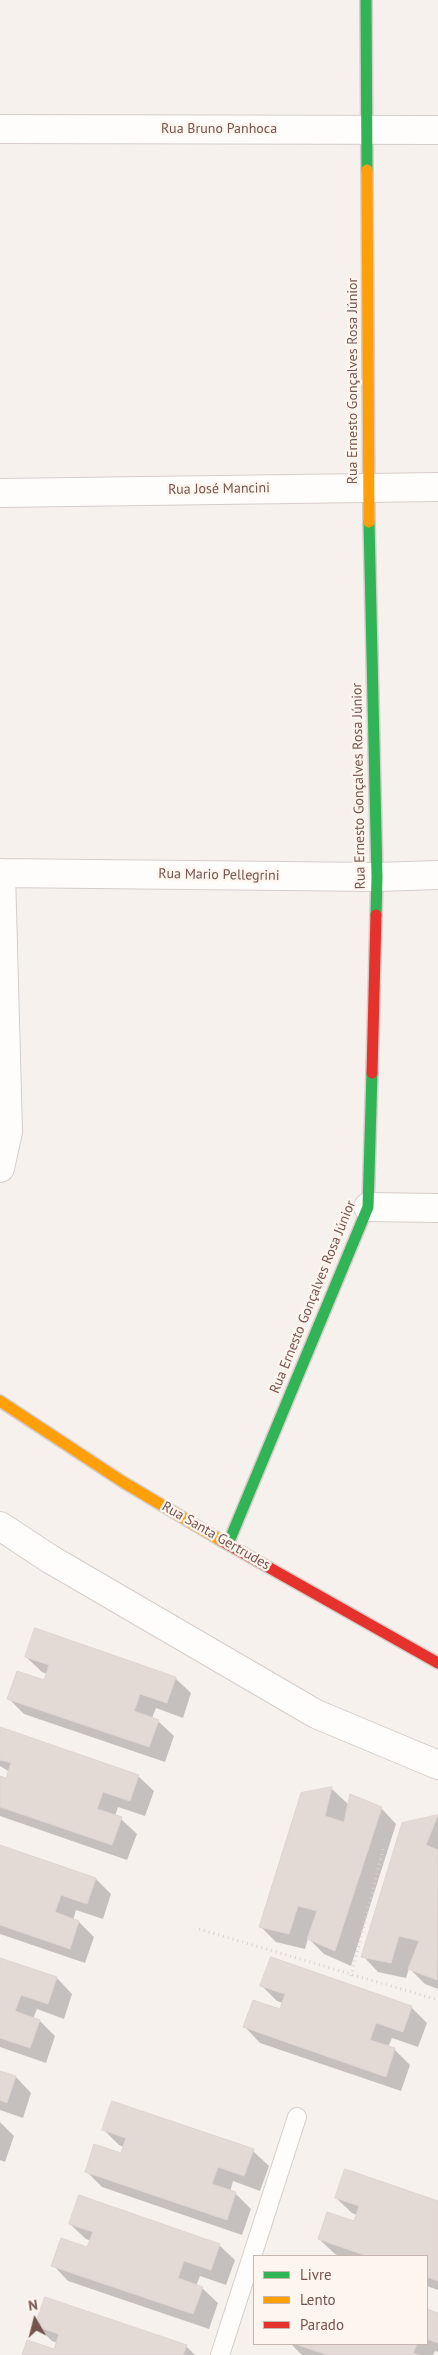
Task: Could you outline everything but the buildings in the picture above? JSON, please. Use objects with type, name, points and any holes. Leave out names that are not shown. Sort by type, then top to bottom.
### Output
[{"type":"street","name":"Rua Ernesto Gonçalves Rosa Júnior","points":[[228,1544],[368,1208],[377,877],[368,487],[366,0]]},
{"type":"street","name":"Rua Bruno Panhoca","points":[[0,129],[438,130]]},
{"type":"street","name":"Rua José Mancini","points":[[0,493],[438,487]]},
{"type":"street","name":"Rua Mario Pellegrini","points":[[1,873],[377,877],[438,875]]},
{"type":"street","points":[[0,1168],[8,1132],[1,873]]},
{"type":"street","points":[[368,1208],[438,1208]]},
{"type":"street","name":"Rua Santa Gertrudes","points":[[0,1401],[123,1482],[438,1663]]},
{"type":"street","points":[[0,1526],[50,1559],[316,1714],[438,1765]]},
{"type":"lane","points":[[220,2355],[297,2116]]},
{"type":"path","points":[[351,1976],[384,1846]]},
{"type":"path","points":[[199,1929],[351,1976],[438,2000]]},
{"type":"traffic: fast","points":[[366,0],[367,170]]},
{"type":"traffic: fast","points":[[369,522],[377,877],[376,915]]},
{"type":"traffic: fast","points":[[228,1544],[368,1207],[372,1073]]},
{"type":"traffic: slow","points":[[367,170],[369,522]]},
{"type":"traffic: slow","points":[[0,1401],[123,1482],[222,1541]]},
{"type":"traffic: jam","points":[[372,1073],[376,915]]},
{"type":"traffic: jam","points":[[222,1541],[438,1663]]}]
